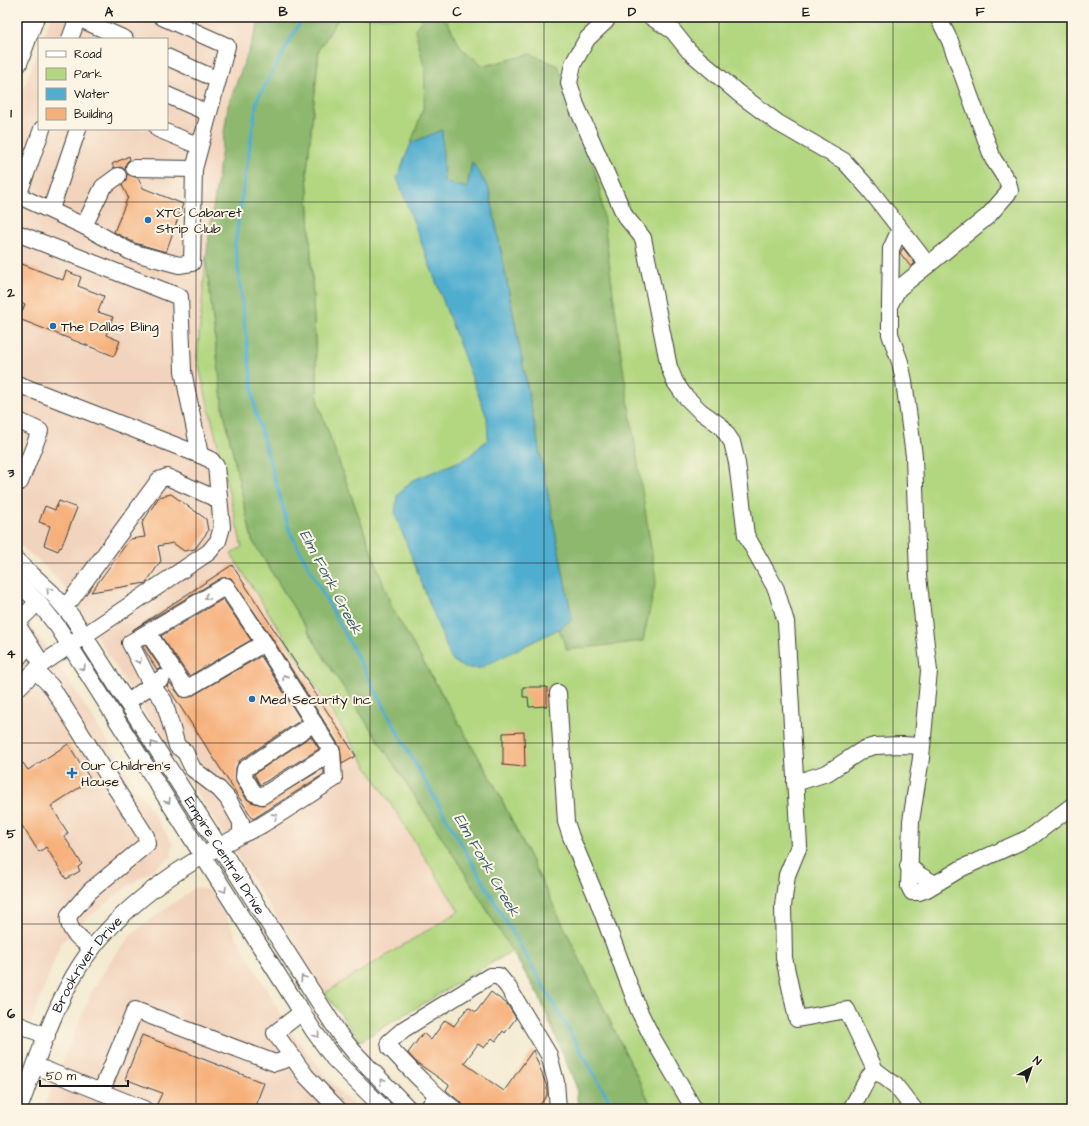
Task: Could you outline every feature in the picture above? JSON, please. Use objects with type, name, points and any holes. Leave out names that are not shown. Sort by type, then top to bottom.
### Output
[{"type":"main road","points":[[17,63],[33,39],[34,17]]},
{"type":"street","points":[[42,130],[17,196],[84,226],[130,252],[179,265],[192,263],[194,169],[227,46],[162,17]]},
{"type":"street","points":[[605,17],[606,21],[587,39],[577,58],[569,83],[576,105],[625,216],[643,238],[669,367],[675,382],[684,395],[700,411],[721,426],[732,442],[737,463],[746,535],[776,589],[786,622],[800,846],[787,875],[784,890],[782,923],[784,958],[797,1019],[848,1010],[875,1070],[895,1085],[914,1109]]},
{"type":"street","points":[[651,17],[673,31],[690,51],[738,93],[778,124],[844,162],[870,190],[928,265]]},
{"type":"street","points":[[890,304],[898,289],[988,216],[1010,191],[1008,182],[993,159],[950,41],[938,17]]},
{"type":"street","points":[[70,38],[78,18],[123,38]]},
{"type":"street","points":[[168,57],[218,80]]},
{"type":"street","points":[[168,95],[208,113]]},
{"type":"street","points":[[51,210],[78,130]]},
{"type":"street","points":[[160,130],[200,146]]},
{"type":"street","points":[[134,168],[194,169]]},
{"type":"street","points":[[84,226],[103,187],[118,176]]},
{"type":"street","points":[[900,229],[891,249],[890,334],[902,368],[914,456],[918,576],[929,672],[922,746],[911,821],[908,866],[909,886],[912,892],[919,892],[962,868],[1031,837],[1072,806]]},
{"type":"street","points":[[17,233],[180,297],[183,372],[200,455]]},
{"type":"street","points":[[17,384],[211,460],[216,466],[222,527],[218,541],[209,552],[39,668],[17,689]]},
{"type":"street","points":[[17,420],[40,431],[20,482]]},
{"type":"street","points":[[64,606],[71,600],[159,480],[167,477],[219,500]]},
{"type":"street","name":"Empire Central Drive","points":[[17,561],[44,583],[64,606],[85,636],[340,1035],[354,1052],[409,1109]]},
{"type":"street","name":"Empire Central Drive","points":[[17,582],[38,602],[70,646],[302,1012],[334,1059],[384,1109]]},
{"type":"street","points":[[241,835],[241,822],[228,799],[220,789],[193,769],[185,752],[177,746],[157,682],[130,643],[226,586],[264,643],[314,723],[332,752],[262,796],[254,793],[244,777],[245,769],[314,723]]},
{"type":"street","points":[[38,602],[17,624],[29,644],[39,668],[146,836],[147,844],[90,891],[69,915],[69,925],[71,930],[92,949]]},
{"type":"street","points":[[148,633],[186,689],[264,643]]},
{"type":"street","points":[[17,659],[29,644]]},
{"type":"street","points":[[127,702],[157,682]]},
{"type":"street","points":[[558,692],[566,822],[598,901],[639,1011],[652,1037],[694,1109]]},
{"type":"street","points":[[795,783],[827,773],[864,749],[902,745],[922,746]]},
{"type":"street","name":"Brookriver Drive","points":[[19,1109],[47,1036],[70,982],[92,949],[111,926],[140,899],[219,847],[259,827],[334,779],[332,752]]},
{"type":"street","points":[[454,1109],[432,1102],[390,1048],[389,1042],[404,1029],[490,976],[500,976],[508,986],[549,1055],[556,1082],[558,1109]]},
{"type":"street","points":[[101,1092],[135,1010],[275,1064],[292,1057]]},
{"type":"street","points":[[302,1012],[275,1033],[306,1076],[338,1109]]},
{"type":"street","points":[[17,1024],[47,1036]]},
{"type":"street","points":[[36,1066],[144,1109]]},
{"type":"street","points":[[851,1109],[868,1078],[875,1070]]},
{"type":"shaded area","points":[[51,17],[261,17],[228,106],[206,258],[197,358],[242,547],[232,554],[460,911],[325,993],[64,586],[38,560],[17,543],[17,107],[38,51],[38,130],[168,130],[168,38],[43,38]]},
{"type":"shaded area","points":[[17,605],[48,651],[17,680]]},
{"type":"shaded area","name":"Our Children's House","points":[[58,664],[173,844],[171,857],[125,888],[83,922],[61,943],[17,1059],[17,703]]},
{"type":"shaded area","points":[[196,887],[211,891],[291,1033],[331,1082],[356,1109],[43,1109],[92,991],[114,956],[135,931]]},
{"type":"green space","points":[[261,17],[339,17],[319,50],[307,171],[318,404],[392,608],[494,784],[653,1109],[578,1109],[576,1086],[539,996],[458,862],[332,670],[252,540],[223,408],[206,258],[228,106]]},
{"type":"green space","points":[[339,17],[1072,17],[1072,1109],[653,1109],[494,784],[392,608],[318,404],[307,171],[319,50]]},
{"type":"green space","points":[[424,17],[439,17],[447,21],[461,48],[484,66],[532,54],[558,66],[587,143],[600,190],[621,355],[656,580],[643,641],[567,650],[559,629],[572,619],[489,189],[472,163],[467,188],[444,182],[411,143],[424,106],[425,70],[415,29]]},
{"type":"green space","points":[[206,258],[223,408],[252,540],[332,670],[458,862],[512,951],[360,1041],[325,993],[459,911],[231,554],[242,547],[197,358]]},
{"type":"water","points":[[442,130],[444,182],[467,188],[472,162],[489,189],[572,619],[559,629],[480,668],[464,668],[451,659],[395,514],[397,496],[411,481],[467,458],[488,439],[487,418],[397,178],[411,143]]},
{"type":"building","points":[[129,156],[130,159],[126,163],[125,170],[121,167],[114,168],[112,164]]},
{"type":"building","name":"XTC Cabaret Strip Club","points":[[127,174],[138,178],[143,188],[183,204],[166,252],[135,243],[114,232],[128,197],[122,185],[126,180]]},
{"type":"building","points":[[903,248],[915,263],[911,267],[900,253]]},
{"type":"building","points":[[17,262],[63,280],[66,271],[81,277],[78,286],[104,296],[98,312],[113,317],[106,335],[120,341],[114,356],[19,319],[25,304],[17,301]]},
{"type":"building","points":[[171,494],[206,519],[208,531],[195,549],[184,551],[173,543],[158,546],[161,561],[146,583],[91,592],[130,539],[145,537],[142,523],[159,497]]},
{"type":"building","points":[[59,501],[77,508],[61,548],[60,547],[58,551],[44,545],[50,526],[39,522],[45,506],[55,510]]},
{"type":"building","points":[[232,565],[356,756],[342,764],[340,747],[272,638],[231,578],[221,578],[131,631]]},
{"type":"building","points":[[223,599],[251,640],[189,676],[161,636]]},
{"type":"building","points":[[145,645],[161,669],[157,670],[143,647]]},
{"type":"building","points":[[261,656],[301,720],[239,761],[236,768],[236,782],[246,798],[251,802],[263,805],[324,768],[324,774],[253,819],[167,686],[170,683],[181,697],[190,697]]},
{"type":"building","points":[[523,687],[547,687],[547,706],[529,707],[528,697],[523,697]]},
{"type":"building","points":[[524,732],[525,767],[503,765],[503,733]]},
{"type":"building","points":[[311,736],[319,749],[260,785],[254,774]]},
{"type":"building","points":[[68,744],[91,780],[51,806],[68,833],[64,836],[82,864],[78,867],[80,871],[66,879],[46,847],[39,852],[17,818],[17,767],[23,763],[28,770]]},
{"type":"building","points":[[491,992],[507,1004],[516,1018],[505,1033],[503,1031],[496,1041],[492,1038],[484,1048],[478,1044],[464,1063],[504,1091],[533,1050],[547,1087],[547,1095],[537,1109],[468,1109],[446,1090],[449,1085],[416,1062],[408,1053],[423,1033],[431,1040],[445,1020],[454,1026],[468,1007],[476,1012]]},
{"type":"building","points":[[142,1035],[264,1083],[254,1109],[204,1109],[196,1106],[195,1109],[164,1109],[156,1106],[162,1093],[125,1079]]},
{"type":"waterway","name":"Elm Fork Creek","points":[[303,17],[257,100],[235,243],[255,410],[290,532],[409,753],[609,1100],[612,1109]]},
{"type":"place","name":"XTC Cabaret Strip Club","points":[[148,220]]},
{"type":"place","name":"The Dallas Bling","points":[[53,326]]},
{"type":"place","name":"Med Security Inc","points":[[252,699]]},
{"type":"place","name":"Our Children's House","points":[[72,773]]}]
